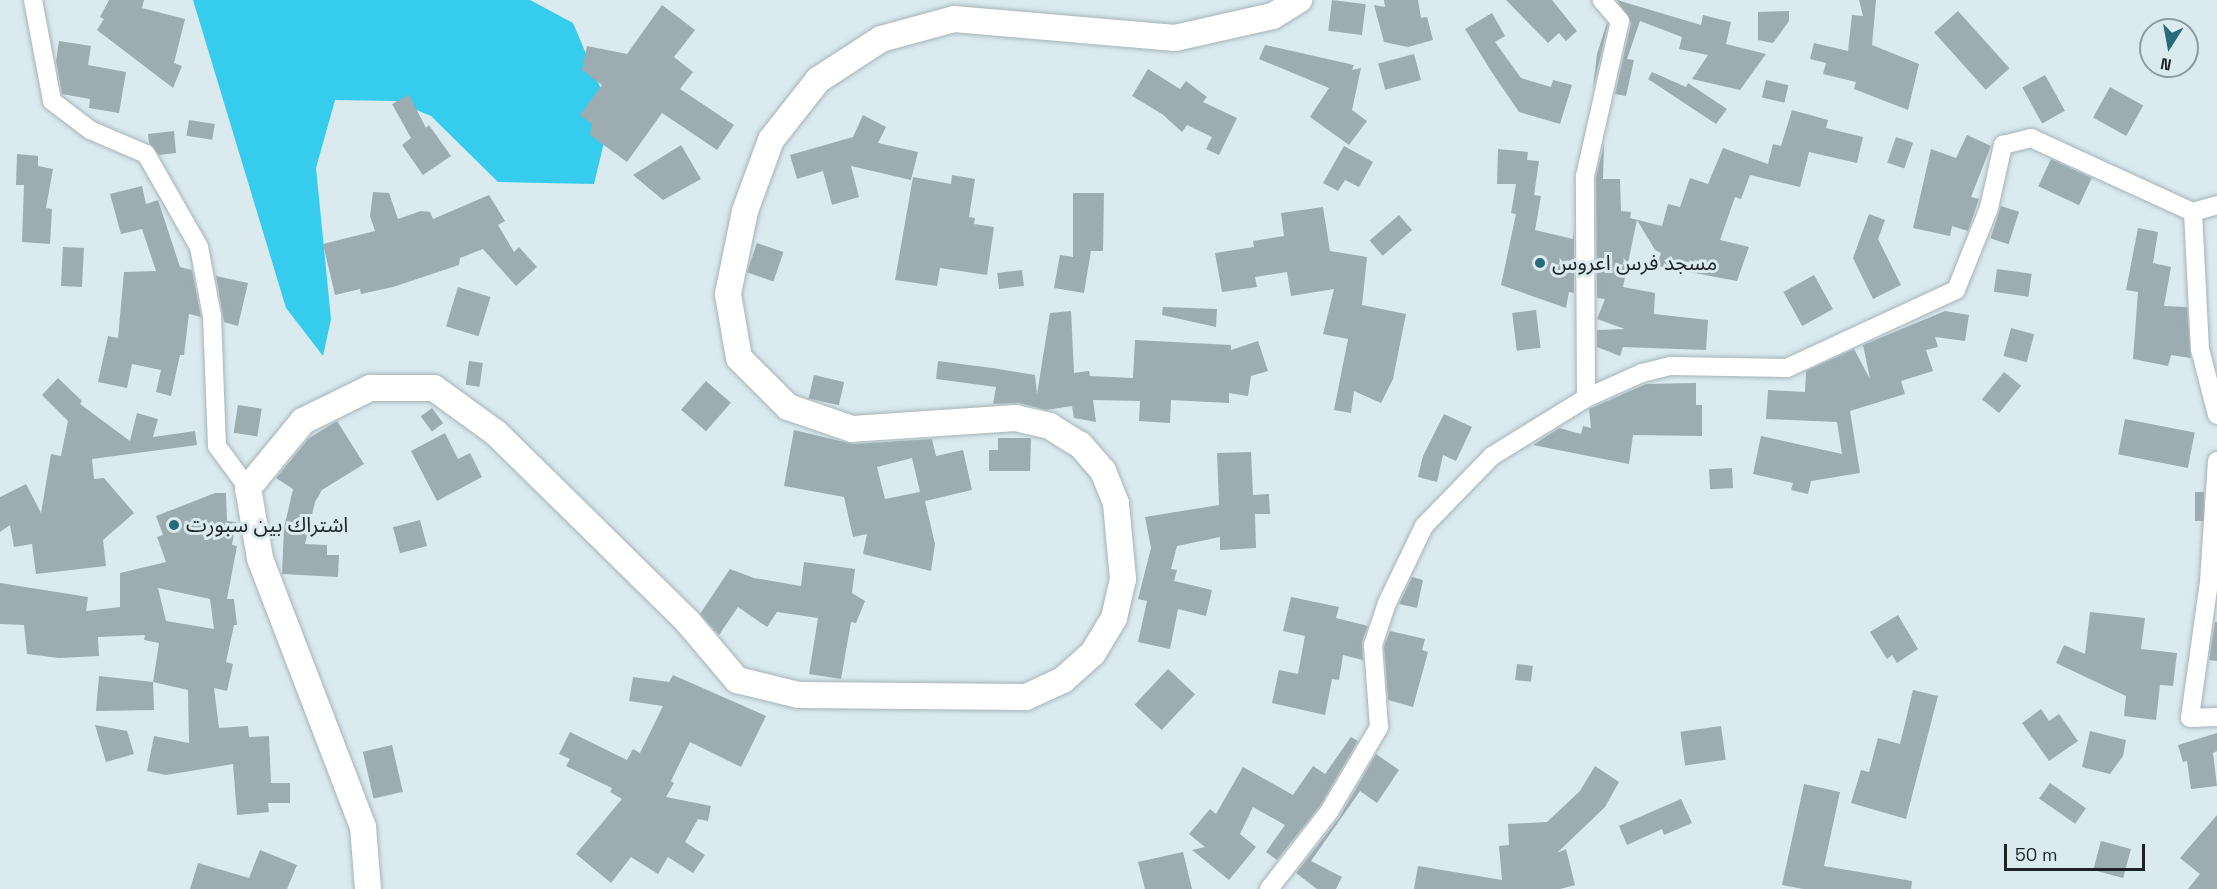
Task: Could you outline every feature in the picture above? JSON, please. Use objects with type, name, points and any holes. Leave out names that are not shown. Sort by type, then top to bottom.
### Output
[{"type":"street","points":[[33,0],[52,101],[90,130],[146,154],[199,247],[212,316],[217,446],[248,488],[260,558],[363,827],[368,889]]},
{"type":"street","points":[[248,488],[303,421],[370,388],[434,388],[496,433],[688,622],[737,680],[799,695],[1026,697],[1063,680],[1094,653],[1109,627],[1123,579],[1116,503],[1103,471],[1080,445],[1060,432],[1016,418],[852,429],[788,407],[739,358],[728,294],[745,211],[771,140],[791,114],[818,80],[881,39],[954,19],[1175,38],[1273,16],[1299,0]]},
{"type":"street","points":[[1586,398],[1585,176],[1620,21],[1602,0]]},
{"type":"street","points":[[1269,889],[1329,812],[1379,727],[1374,645],[1387,603],[1424,526],[1492,456],[1586,398],[1642,373],[1671,366],[1787,368],[1956,290],[1989,208],[2003,145],[2031,138],[2193,212],[2217,205]]},
{"type":"street","points":[[2193,212],[2200,349],[2217,415]]},
{"type":"street","points":[[2217,461],[2209,582],[2190,718],[2217,717]]},
{"type":"shaded area","points":[[193,0],[530,0],[573,23],[611,113],[594,184],[498,182],[431,116],[395,101],[335,100],[316,168],[331,319],[323,356],[286,308]]},
{"type":"building","points":[[109,0],[144,0],[142,8],[185,19],[174,63],[182,66],[173,88],[97,30],[104,19],[100,17]]},
{"type":"building","points":[[1332,0],[1366,4],[1362,35],[1328,31]]},
{"type":"building","points":[[1384,0],[1418,0],[1421,18],[1427,17],[1433,40],[1408,47],[1384,42],[1374,5],[1385,7]]},
{"type":"building","points":[[1506,0],[1552,0],[1577,31],[1566,41],[1559,33],[1548,43]]},
{"type":"building","points":[[1617,0],[1701,25],[1703,15],[1731,22],[1726,44],[1766,54],[1740,90],[1692,79],[1708,55],[1679,49],[1682,37],[1640,21],[1627,59],[1634,60],[1626,96],[1615,94],[1631,23]]},
{"type":"building","points":[[1859,0],[1876,0],[1872,45],[1919,64],[1908,110],[1854,89],[1856,82],[1823,74],[1826,63],[1810,59],[1814,43],[1848,51],[1852,15],[1863,16]]},
{"type":"building","points":[[662,5],[695,30],[674,57],[693,72],[680,89],[734,125],[717,150],[662,113],[627,162],[590,135],[592,124],[580,115],[602,85],[582,70],[587,46],[627,54]]},
{"type":"building","points":[[1789,11],[1789,21],[1773,43],[1758,40],[1758,12]]},
{"type":"building","points":[[1958,11],[2010,68],[1986,90],[1934,32]]},
{"type":"building","points":[[1492,13],[1505,36],[1495,42],[1521,78],[1551,87],[1553,80],[1572,85],[1560,124],[1519,112],[1465,29]]},
{"type":"building","points":[[1608,24],[1593,89],[1597,54]]},
{"type":"building","points":[[59,41],[91,46],[88,65],[126,72],[119,113],[89,108],[90,99],[62,94],[56,61]]},
{"type":"building","points":[[1265,45],[1354,65],[1352,70],[1361,68],[1352,110],[1367,121],[1349,145],[1310,117],[1329,88],[1259,59]]},
{"type":"building","points":[[1414,54],[1421,80],[1385,90],[1378,64]]},
{"type":"building","points":[[1148,69],[1180,89],[1186,81],[1207,97],[1203,102],[1237,118],[1219,155],[1206,149],[1212,137],[1187,125],[1182,132],[1162,114],[1132,96]]},
{"type":"building","points":[[1652,72],[1686,87],[1688,83],[1727,109],[1716,124],[1648,79]]},
{"type":"building","points":[[2045,75],[2065,111],[2042,123],[2022,88]]},
{"type":"building","points":[[1766,80],[1788,85],[1784,103],[1762,98]]},
{"type":"building","points":[[2110,87],[2143,105],[2126,136],[2093,118]]},
{"type":"building","points":[[409,95],[426,128],[429,125],[451,156],[423,175],[402,145],[411,138],[392,104]]},
{"type":"building","points":[[1792,110],[1828,120],[1826,128],[1863,137],[1857,163],[1809,152],[1800,187],[1750,175],[1741,199],[1735,197],[1720,240],[1749,247],[1737,281],[1657,266],[1661,253],[1655,250],[1637,220],[1623,287],[1655,293],[1654,314],[1708,320],[1706,350],[1623,347],[1620,356],[1597,347],[1597,330],[1625,329],[1597,319],[1605,299],[1597,298],[1596,177],[1604,144],[1603,179],[1620,179],[1621,211],[1631,212],[1630,218],[1662,226],[1668,204],[1680,207],[1690,178],[1708,184],[1723,148],[1768,164],[1773,144],[1781,146]]},
{"type":"building","points":[[863,115],[886,127],[878,143],[918,152],[911,180],[851,166],[859,197],[832,205],[823,171],[797,179],[790,155],[853,137]]},
{"type":"building","points":[[189,120],[215,124],[212,140],[186,136]]},
{"type":"building","points":[[174,131],[176,153],[159,155],[149,143],[148,134]]},
{"type":"building","points":[[1967,135],[1991,146],[1971,197],[1979,199],[1968,231],[1952,226],[1950,236],[1913,228],[1931,149],[1956,158]]},
{"type":"building","points":[[1896,137],[1913,143],[1904,168],[1887,163]]},
{"type":"building","points":[[681,145],[701,179],[663,200],[633,175]]},
{"type":"building","points":[[1344,146],[1373,162],[1359,187],[1345,180],[1338,191],[1323,183]]},
{"type":"building","name":"مسجد فرس اعروس","points":[[1498,149],[1528,152],[1527,160],[1539,161],[1534,195],[1541,196],[1535,230],[1573,239],[1574,230],[1574,293],[1569,292],[1566,308],[1501,285],[1516,214],[1511,213],[1516,184],[1497,184]]},
{"type":"building","points":[[17,154],[38,156],[38,166],[53,169],[46,208],[52,209],[50,244],[22,242],[24,185],[16,185]]},
{"type":"building","points":[[2051,159],[2092,178],[2079,205],[2038,186]]},
{"type":"building","points":[[952,175],[975,179],[969,217],[975,218],[974,224],[994,227],[987,275],[940,268],[937,286],[895,280],[913,177],[951,184]]},
{"type":"building","points":[[142,186],[146,204],[158,200],[180,267],[192,270],[201,317],[189,314],[184,355],[180,355],[171,396],[156,392],[161,370],[132,364],[127,388],[98,382],[108,336],[118,338],[124,272],[156,271],[142,229],[121,234],[110,194]]},
{"type":"building","points":[[373,192],[389,193],[398,219],[421,211],[430,212],[433,219],[489,195],[505,221],[498,225],[514,252],[519,247],[537,267],[516,286],[483,249],[460,258],[459,265],[393,287],[361,294],[360,289],[335,295],[323,244],[375,231],[370,216]]},
{"type":"building","points":[[1073,193],[1104,193],[1103,251],[1091,251],[1084,293],[1054,288],[1060,255],[1073,257]]},
{"type":"building","points":[[2001,206],[2019,212],[2009,244],[1990,238]]},
{"type":"building","points":[[1323,207],[1330,251],[1367,257],[1362,305],[1406,314],[1393,379],[1381,403],[1354,391],[1351,413],[1334,410],[1348,339],[1323,334],[1334,289],[1291,296],[1287,272],[1255,277],[1257,287],[1222,292],[1215,253],[1254,247],[1253,241],[1284,236],[1281,213]]},
{"type":"building","points":[[1869,214],[1885,220],[1878,239],[1901,285],[1873,299],[1853,258]]},
{"type":"building","points":[[1399,215],[1412,230],[1383,256],[1370,241]]},
{"type":"building","points":[[2138,228],[2158,232],[2153,263],[2171,267],[2164,306],[2187,307],[2191,358],[2171,355],[2168,366],[2133,359],[2138,292],[2126,290]]},
{"type":"building","points":[[757,243],[783,252],[773,281],[747,272]]},
{"type":"building","points":[[63,247],[84,248],[82,287],[61,286]]},
{"type":"building","points":[[1997,269],[2032,274],[2028,297],[1994,292]]},
{"type":"building","points":[[1022,270],[1024,286],[999,289],[997,273]]},
{"type":"building","points":[[1814,275],[1833,309],[1802,326],[1783,292]]},
{"type":"building","points":[[216,276],[248,283],[238,326],[224,322]]},
{"type":"building","points":[[458,287],[491,297],[479,336],[446,326]]},
{"type":"building","points":[[1163,307],[1217,309],[1216,327],[1162,315]]},
{"type":"building","points":[[1536,310],[1541,348],[1517,351],[1512,313]]},
{"type":"building","points":[[1071,311],[1074,373],[1089,371],[1090,376],[1133,378],[1135,340],[1231,345],[1231,350],[1258,341],[1268,371],[1251,376],[1248,396],[1229,393],[1229,403],[1171,400],[1170,423],[1139,421],[1140,401],[1093,400],[1096,422],[1074,418],[1072,406],[1046,410],[1019,403],[993,404],[996,387],[936,379],[938,361],[992,368],[1035,375],[1037,394],[1050,313]]},
{"type":"building","points":[[1945,311],[1969,315],[1965,341],[1935,337],[1938,347],[1926,350],[1933,371],[1901,381],[1905,394],[1850,411],[1860,473],[1811,481],[1808,494],[1791,490],[1793,483],[1753,474],[1761,436],[1842,454],[1837,422],[1766,419],[1768,390],[1805,392],[1806,371],[1854,349],[1870,379],[1863,345]]},
{"type":"building","points":[[2011,328],[2034,334],[2027,362],[2003,356]]},
{"type":"building","points":[[469,361],[483,363],[480,387],[466,385]]},
{"type":"building","points":[[2004,372],[2021,386],[1999,413],[1982,399]]},
{"type":"building","points":[[814,375],[844,382],[839,405],[809,398]]},
{"type":"building","points":[[58,378],[82,401],[80,404],[130,441],[137,413],[158,419],[153,437],[195,431],[197,445],[92,459],[94,479],[104,478],[134,513],[103,540],[106,566],[36,574],[32,544],[14,547],[10,525],[0,532],[0,497],[26,484],[41,513],[51,454],[61,456],[68,421],[42,395]]},
{"type":"building","points":[[706,381],[731,403],[706,431],[681,410]]},
{"type":"building","points":[[1696,383],[1696,405],[1702,405],[1702,436],[1633,435],[1629,464],[1533,445],[1559,428],[1581,434],[1583,426],[1591,428],[1589,409],[1646,384]]},
{"type":"building","points":[[238,405],[262,409],[257,436],[234,433]]},
{"type":"building","points":[[432,408],[443,423],[432,432],[421,416]]},
{"type":"building","points":[[1444,414],[1472,427],[1456,461],[1443,455],[1437,482],[1418,477],[1423,456]]},
{"type":"building","points":[[2125,419],[2195,433],[2188,468],[2118,454]]},
{"type":"building","points":[[337,421],[364,464],[322,490],[315,502],[305,544],[327,545],[327,555],[339,555],[338,577],[282,574],[284,528],[293,489],[276,478],[309,438]]},
{"type":"building","points":[[794,430],[853,444],[932,439],[936,456],[963,450],[972,490],[925,501],[935,544],[931,571],[863,554],[867,534],[853,537],[844,497],[784,486]],"holes":[[[912,458],[920,492],[885,499],[877,467]]]},
{"type":"building","points":[[445,433],[458,459],[470,453],[482,477],[437,501],[411,451]]},
{"type":"building","points":[[998,438],[1031,438],[1030,471],[989,471],[989,450],[998,450]]},
{"type":"building","points":[[1251,452],[1253,495],[1269,494],[1270,514],[1255,514],[1256,548],[1220,550],[1220,537],[1177,546],[1171,569],[1177,570],[1174,581],[1212,590],[1206,616],[1178,609],[1170,649],[1138,642],[1147,601],[1138,599],[1151,548],[1145,517],[1219,505],[1217,453]]},
{"type":"building","points":[[1732,468],[1733,488],[1710,489],[1709,469]]},
{"type":"building","points":[[2195,492],[2204,492],[2204,521],[2195,521]]},
{"type":"building","points":[[215,493],[226,493],[227,521],[236,522],[232,545],[237,546],[227,599],[234,599],[237,625],[234,625],[226,662],[233,664],[227,691],[214,688],[219,728],[248,726],[249,737],[269,736],[271,783],[290,783],[290,803],[268,803],[269,812],[237,815],[233,764],[166,775],[147,771],[154,736],[189,743],[188,690],[153,682],[159,643],[144,640],[145,635],[98,637],[99,656],[59,658],[27,654],[24,625],[0,624],[0,583],[88,597],[86,611],[120,607],[120,573],[166,562],[157,537],[163,535],[156,516]],"holes":[[[158,588],[210,599],[214,629],[166,621]]]},
{"type":"building","points":[[420,520],[427,546],[400,553],[393,527]]},
{"type":"building","points":[[804,562],[855,569],[852,593],[865,601],[856,623],[851,622],[841,679],[809,674],[818,618],[777,612],[767,627],[738,607],[719,635],[700,614],[730,569],[754,578],[801,586]]},
{"type":"building","points":[[1412,577],[1423,580],[1417,608],[1399,604]]},
{"type":"building","points":[[1291,597],[1339,607],[1336,618],[1368,626],[1362,642],[1363,660],[1343,655],[1339,680],[1332,679],[1325,715],[1272,703],[1279,670],[1298,674],[1305,636],[1283,631]]},
{"type":"building","points":[[2090,612],[2145,618],[2141,649],[2177,653],[2173,686],[2160,685],[2156,720],[2124,716],[2126,696],[2056,663],[2064,645],[2085,654]]},
{"type":"building","points":[[1898,615],[1918,649],[1897,663],[1892,655],[1887,659],[1870,632]]},
{"type":"building","points":[[2215,622],[2217,622],[2217,661],[2209,660]]},
{"type":"building","points":[[1390,631],[1425,639],[1422,650],[1428,652],[1413,707],[1388,700],[1384,646]]},
{"type":"building","points":[[1517,664],[1533,666],[1531,682],[1515,680]]},
{"type":"building","points":[[1168,669],[1195,694],[1162,730],[1135,705]]},
{"type":"building","points":[[673,675],[766,716],[741,767],[690,742],[671,781],[674,783],[666,797],[711,806],[708,821],[698,819],[685,842],[705,855],[693,873],[668,857],[658,874],[631,857],[611,883],[576,854],[622,799],[610,792],[612,788],[566,766],[570,759],[559,754],[570,732],[627,760],[633,749],[640,753],[663,706],[629,701],[633,677],[669,682]]},
{"type":"building","points":[[99,676],[153,682],[154,710],[96,711]]},
{"type":"building","points":[[1913,690],[1938,696],[1906,819],[1851,803],[1861,770],[1869,772],[1878,738],[1900,744]]},
{"type":"building","points":[[2041,709],[2049,721],[2059,714],[2078,741],[2049,761],[2022,723]]},
{"type":"building","points":[[95,725],[127,731],[134,754],[106,762]]},
{"type":"building","points":[[1721,726],[1726,760],[1685,765],[1680,732]]},
{"type":"building","points":[[2090,731],[2126,740],[2123,756],[2110,774],[2082,767]]},
{"type":"building","points":[[2217,733],[2217,751],[2213,753],[2217,786],[2191,789],[2187,761],[2183,762],[2178,745]]},
{"type":"building","points":[[1351,737],[1358,741],[1320,806],[1277,860],[1266,852],[1285,825],[1253,807],[1240,834],[1256,847],[1229,880],[1192,850],[1205,847],[1189,834],[1210,809],[1216,814],[1243,767],[1293,795],[1313,766],[1325,774]]},
{"type":"building","points":[[392,745],[403,792],[374,799],[363,752]]},
{"type":"building","points":[[1376,754],[1399,770],[1377,803],[1360,791],[1311,861],[1342,877],[1336,889],[1317,889],[1296,873],[1339,818]]},
{"type":"building","points":[[1595,766],[1619,782],[1605,807],[1557,853],[1566,849],[1575,885],[1560,889],[1414,889],[1418,866],[1502,880],[1499,846],[1509,845],[1508,824],[1547,822],[1580,791]]},
{"type":"building","points":[[2050,783],[2086,808],[2075,824],[2039,799]]},
{"type":"building","points":[[1804,784],[1840,792],[1824,866],[1912,881],[1911,889],[1803,889],[1782,885]]},
{"type":"building","points":[[1681,799],[1692,823],[1664,835],[1662,829],[1627,845],[1619,826]]},
{"type":"building","points":[[2217,815],[2217,889],[2188,889],[2200,874],[2180,858]]},
{"type":"building","points":[[2101,841],[2131,849],[2123,878],[2093,870]]},
{"type":"building","points":[[260,850],[297,865],[287,889],[190,889],[198,863],[249,878]]},
{"type":"building","points":[[1183,852],[1192,889],[1145,889],[1138,862]]},
{"type":"place","name":"مسجد فرس اعروس","points":[[1540,263]]},
{"type":"place","name":"اشتراك بين سبورت","points":[[174,525]]}]
